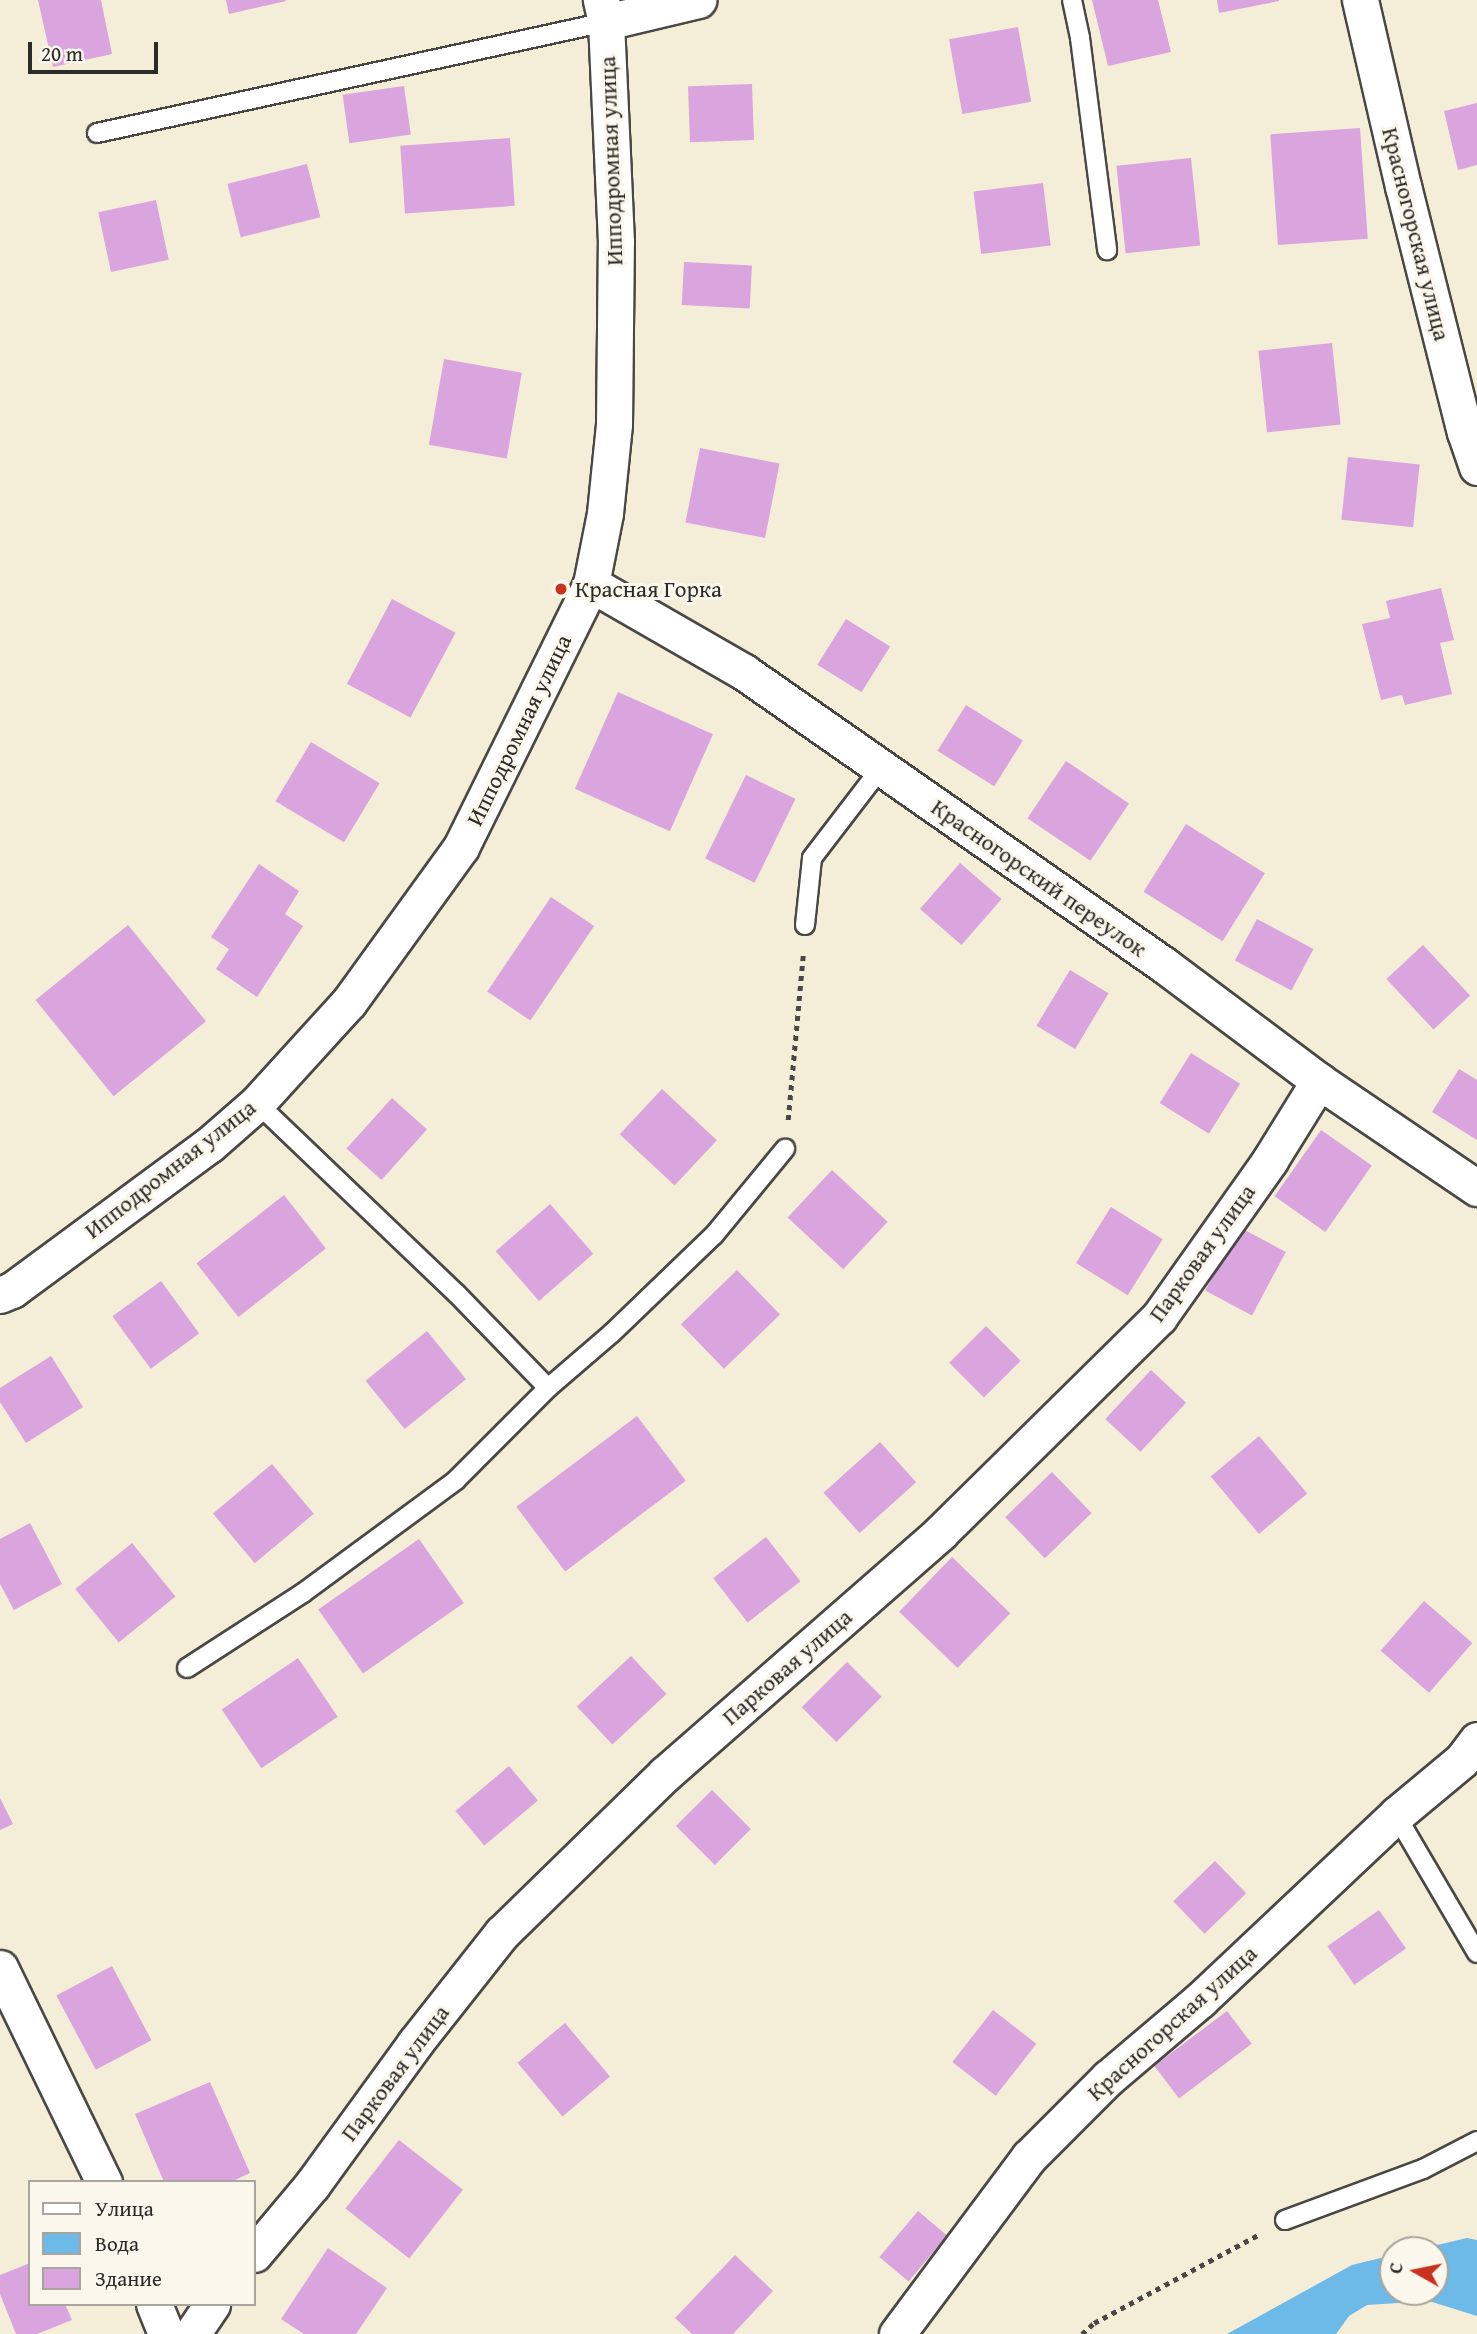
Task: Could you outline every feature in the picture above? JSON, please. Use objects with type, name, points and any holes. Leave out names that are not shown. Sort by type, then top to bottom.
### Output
[{"type":"street","points":[[603,11],[698,0]]},
{"type":"street","name":"Красногорская улица","points":[[1360,0],[1406,199],[1465,432],[1477,467]]},
{"type":"street","name":"Ипподромная улица","points":[[0,1295],[12,1290],[209,1144],[257,1102],[349,1003],[461,847],[591,584],[605,513],[614,424],[616,242],[603,11]]},
{"type":"street","name":"Красногорский переулок","points":[[591,584],[744,672],[1164,965],[1319,1081],[1477,1188]]},
{"type":"street","name":"Парковая улица","points":[[256,2252],[312,2185],[415,2043],[502,1933],[665,1774],[940,1533],[1159,1317],[1270,1160],[1319,1081]]},
{"type":"street","name":"Красногорская улица","points":[[897,2334],[1029,2157],[1108,2078],[1200,2000],[1396,1815],[1462,1759],[1477,1740]]},
{"type":"street","points":[[0,1968],[103,2180]]},
{"type":"street","points":[[155,2306],[166,2334]]},
{"type":"street","points":[[192,2334],[211,2306]]},
{"type":"lane","points":[[1072,0],[1080,38],[1107,250]]},
{"type":"lane","points":[[97,132],[603,11]]},
{"type":"lane","points":[[805,925],[812,858],[881,768]]},
{"type":"lane","points":[[257,1102],[456,1293],[548,1388]]},
{"type":"lane","points":[[187,1668],[303,1593],[456,1480],[548,1388],[612,1333],[714,1235],[785,1149]]},
{"type":"lane","points":[[1396,1815],[1477,1953]]},
{"type":"lane","points":[[1285,2220],[1423,2169],[1477,2141]]},
{"type":"path","points":[[785,1149],[805,925]]},
{"type":"path","points":[[1082,2334],[1094,2323],[1285,2220]]},
{"type":"water","points":[[1467,2238],[1477,2240],[1477,2316],[1445,2306],[1449,2306],[1449,2242]]},
{"type":"water","points":[[1379,2258],[1379,2304],[1367,2305],[1349,2316],[1336,2334],[1227,2334],[1352,2265]]},
{"type":"building","points":[[38,0],[101,0],[112,54],[53,67]]},
{"type":"building","points":[[226,0],[285,0],[286,1],[229,14]]},
{"type":"building","points":[[1092,0],[1158,0],[1171,52],[1108,66]]},
{"type":"building","points":[[1217,0],[1279,0],[1279,1],[1219,13]]},
{"type":"building","points":[[1018,27],[1031,102],[962,114],[949,39]]},
{"type":"building","points":[[752,84],[754,140],[690,142],[688,86]]},
{"type":"building","points":[[404,86],[411,135],[349,143],[343,95]]},
{"type":"building","points":[[1477,103],[1477,165],[1458,170],[1444,111]]},
{"type":"building","points":[[1360,128],[1368,239],[1278,245],[1270,134]]},
{"type":"building","points":[[510,138],[515,206],[405,214],[400,146]]},
{"type":"building","points":[[1191,158],[1200,246],[1126,253],[1116,166]]},
{"type":"building","points":[[307,164],[320,217],[241,237],[227,184]]},
{"type":"building","points":[[1043,183],[1051,246],[981,254],[974,192]]},
{"type":"building","points":[[156,200],[169,260],[111,272],[98,212]]},
{"type":"building","points":[[684,262],[752,266],[750,308],[682,305]]},
{"type":"building","points":[[1332,343],[1341,425],[1267,432],[1258,351]]},
{"type":"building","points":[[444,359],[522,373],[507,458],[429,445]]},
{"type":"building","points":[[700,448],[780,463],[765,538],[685,523]]},
{"type":"building","points":[[1348,457],[1420,465],[1413,527],[1341,520]]},
{"type":"building","points":[[1441,588],[1454,640],[1440,643],[1452,694],[1405,705],[1402,695],[1381,700],[1362,624],[1390,618],[1386,601]]},
{"type":"building","points":[[392,599],[456,633],[411,718],[347,684]]},
{"type":"building","points":[[846,619],[890,647],[861,692],[817,665]]},
{"type":"building","points":[[618,692],[713,734],[670,831],[575,789]]},
{"type":"building","points":[[966,705],[1023,741],[994,786],[937,751]]},
{"type":"building","points":[[311,742],[380,783],[344,842],[275,801]]},
{"type":"building","points":[[1066,761],[1129,803],[1090,861],[1027,818]]},
{"type":"building","points":[[746,775],[795,799],[755,883],[705,859]]},
{"type":"building","points":[[1186,824],[1265,873],[1222,941],[1144,892]]},
{"type":"building","points":[[960,863],[1002,899],[961,945],[920,909]]},
{"type":"building","points":[[259,864],[299,891],[285,914],[303,926],[257,997],[216,969],[229,949],[211,937]]},
{"type":"building","points":[[551,897],[594,926],[530,1021],[487,992]]},
{"type":"building","points":[[1257,919],[1314,949],[1291,991],[1235,960]]},
{"type":"building","points":[[128,925],[206,1021],[114,1096],[36,1000]]},
{"type":"building","points":[[1423,945],[1470,995],[1433,1030],[1386,979]]},
{"type":"building","points":[[1070,970],[1109,993],[1075,1049],[1037,1026]]},
{"type":"building","points":[[1191,1053],[1240,1084],[1209,1134],[1160,1103]]},
{"type":"building","points":[[1459,1069],[1477,1080],[1477,1140],[1432,1112]]},
{"type":"building","points":[[662,1089],[717,1140],[675,1185],[620,1134]]},
{"type":"building","points":[[392,1098],[427,1129],[381,1180],[346,1149]]},
{"type":"building","points":[[1321,1130],[1372,1166],[1325,1232],[1275,1196]]},
{"type":"building","points":[[832,1170],[888,1222],[843,1269],[788,1218]]},
{"type":"building","points":[[284,1195],[326,1249],[238,1317],[197,1263]]},
{"type":"building","points":[[550,1204],[593,1254],[539,1301],[496,1251]]},
{"type":"building","points":[[1111,1207],[1163,1239],[1128,1295],[1076,1263]]},
{"type":"building","points":[[1239,1227],[1286,1252],[1252,1315],[1205,1291]]},
{"type":"building","points":[[737,1270],[780,1315],[724,1369],[681,1324]]},
{"type":"building","points":[[161,1281],[199,1334],[151,1369],[112,1316]]},
{"type":"building","points":[[986,1326],[1021,1361],[984,1397],[949,1363]]},
{"type":"building","points":[[427,1331],[466,1379],[405,1429],[366,1381]]},
{"type":"building","points":[[51,1356],[83,1407],[26,1443],[0,1402],[0,1388]]},
{"type":"building","points":[[1151,1370],[1186,1403],[1140,1452],[1105,1419]]},
{"type":"building","points":[[637,1416],[686,1481],[565,1572],[516,1507]]},
{"type":"building","points":[[1259,1436],[1307,1493],[1259,1534],[1211,1476]]},
{"type":"building","points":[[880,1442],[916,1482],[860,1533],[824,1493]]},
{"type":"building","points":[[272,1464],[314,1514],[255,1563],[213,1513]]},
{"type":"building","points":[[1052,1472],[1092,1513],[1045,1558],[1005,1517]]},
{"type":"building","points":[[30,1523],[62,1584],[14,1610],[0,1584],[0,1539]]},
{"type":"building","points":[[766,1537],[800,1581],[748,1622],[713,1578]]},
{"type":"building","points":[[419,1539],[464,1603],[363,1673],[318,1610]]},
{"type":"building","points":[[132,1543],[175,1597],[119,1643],[75,1589]]},
{"type":"building","points":[[952,1557],[1010,1613],[957,1668],[899,1612]]},
{"type":"building","points":[[1424,1601],[1472,1643],[1429,1693],[1381,1651]]},
{"type":"building","points":[[631,1656],[666,1694],[612,1744],[577,1706]]},
{"type":"building","points":[[298,1658],[338,1717],[261,1768],[222,1709]]},
{"type":"building","points":[[847,1662],[882,1697],[836,1742],[802,1707]]},
{"type":"building","points":[[509,1766],[538,1800],[484,1845],[455,1811]]},
{"type":"building","points":[[712,1790],[751,1829],[715,1865],[676,1826]]},
{"type":"building","points":[[0,1798],[13,1824],[0,1830]]},
{"type":"building","points":[[1215,1861],[1246,1893],[1205,1934],[1173,1901]]},
{"type":"building","points":[[1379,1910],[1406,1949],[1354,1985],[1327,1946]]},
{"type":"building","points":[[112,1966],[151,2040],[96,2070],[56,1996]]},
{"type":"building","points":[[993,2010],[1036,2044],[996,2096],[952,2062]]},
{"type":"building","points":[[1227,2011],[1252,2044],[1179,2099],[1154,2066]]},
{"type":"building","points":[[565,2023],[610,2077],[563,2116],[518,2063]]},
{"type":"building","points":[[210,2082],[250,2173],[235,2180],[163,2180],[135,2114]]},
{"type":"building","points":[[399,2140],[463,2190],[409,2258],[345,2209]]},
{"type":"building","points":[[918,2211],[947,2235],[909,2281],[879,2257]]},
{"type":"building","points":[[328,2248],[387,2288],[356,2334],[304,2334],[281,2319]]},
{"type":"building","points":[[735,2255],[773,2291],[733,2334],[692,2334],[675,2318]]},
{"type":"building","points":[[28,2264],[28,2306],[66,2306],[72,2320],[37,2334],[16,2334],[0,2294],[0,2275]]},
{"type":"place","name":"Красная Горка","points":[[561,589]]}]
